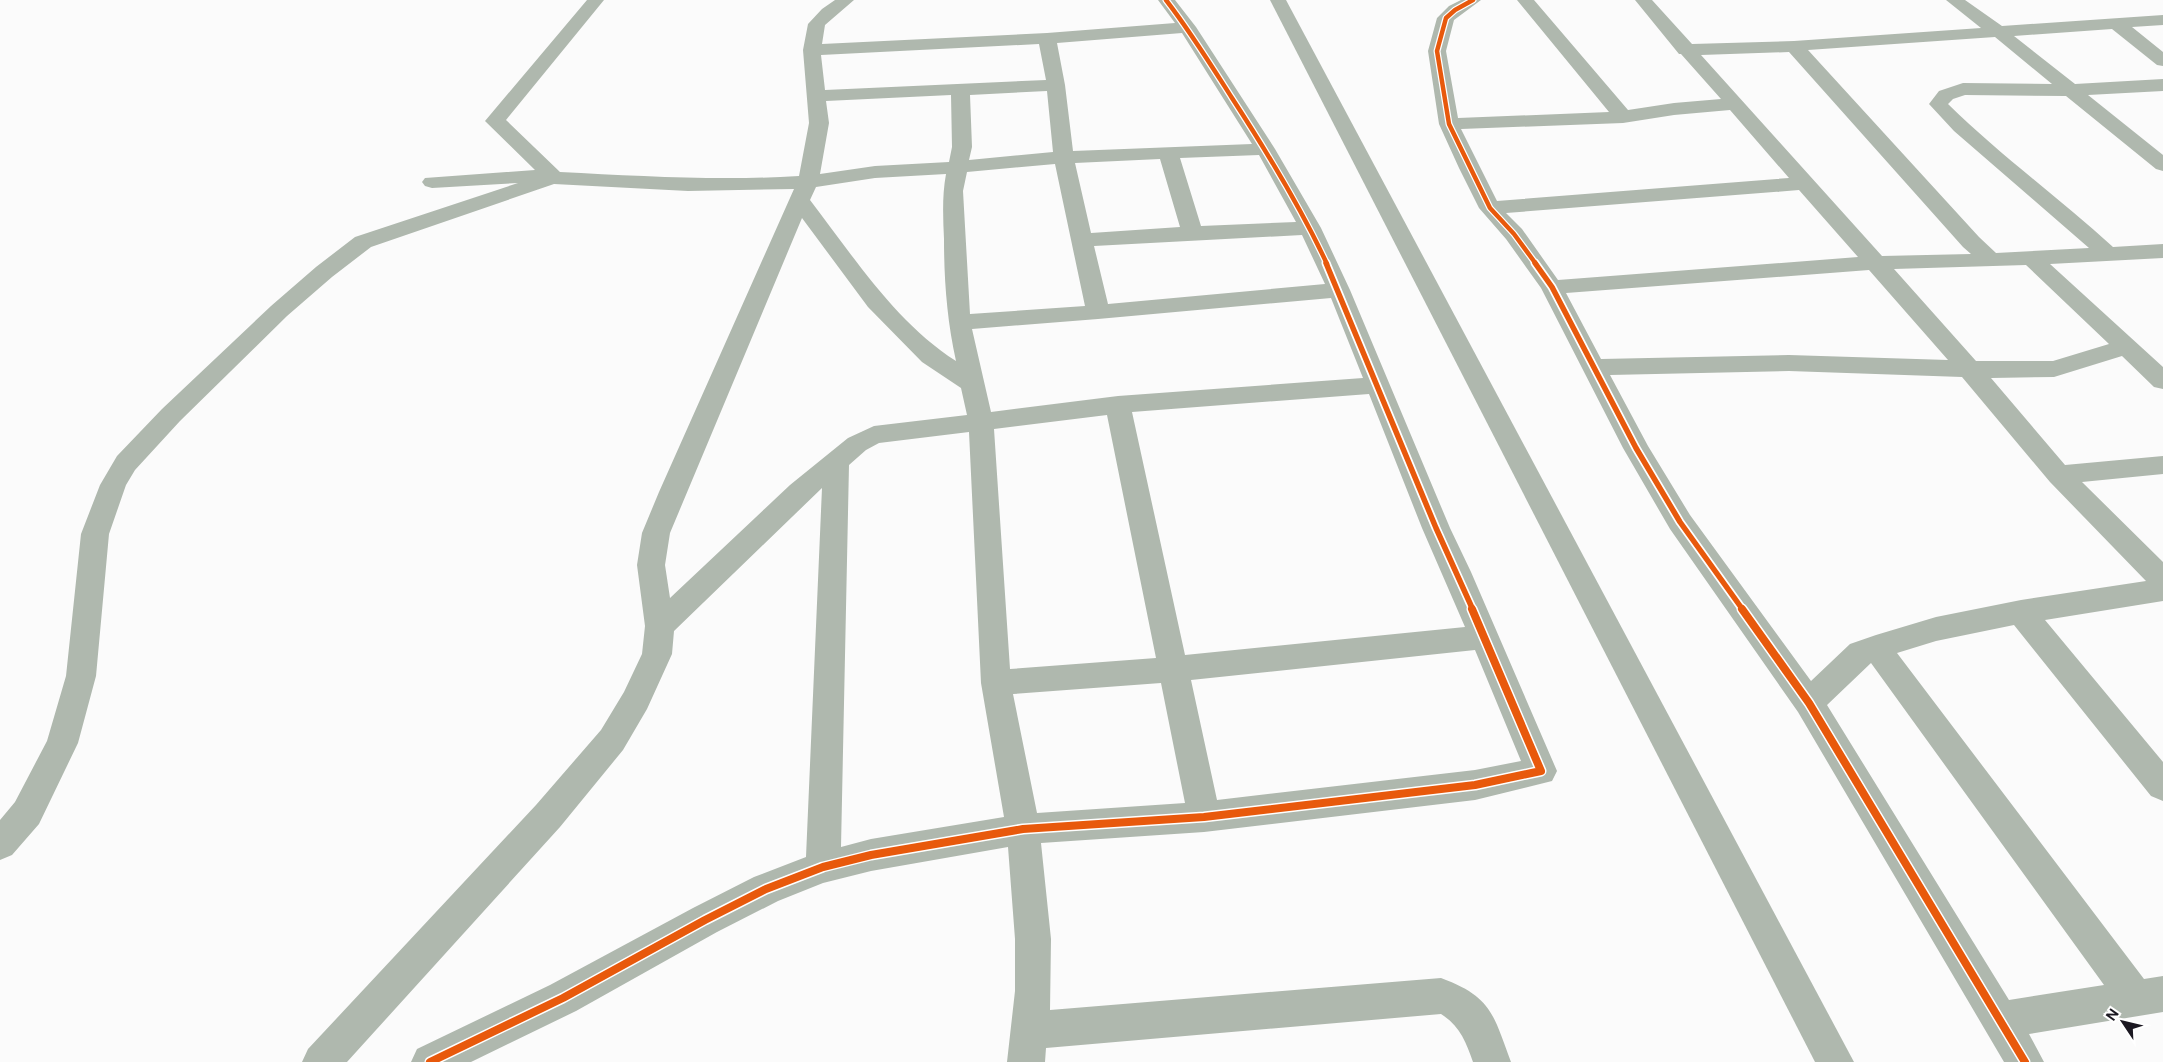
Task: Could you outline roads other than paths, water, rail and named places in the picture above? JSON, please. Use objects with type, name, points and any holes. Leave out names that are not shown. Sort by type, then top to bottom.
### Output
[{"type":"street","points":[[554,177],[495,121],[596,0]]},
{"type":"street","points":[[321,1062],[548,816],[612,740],[636,700],[657,654],[660,626],[651,564],[656,533],[803,191],[819,123],[812,50],[817,24],[846,0]]},
{"type":"street","points":[[430,1062],[563,998],[705,920],[766,889],[823,867],[870,855],[1023,829],[1204,817],[1475,785],[1541,771],[1436,528],[1340,290],[1310,228],[1265,149],[1187,27],[1166,0]]},
{"type":"street","points":[[1278,0],[1835,1062]]},
{"type":"street","points":[[1473,0],[1455,10],[1446,18],[1437,51],[1449,124],[1469,168],[1490,208],[1514,234],[1552,287],[1636,448],[1680,522],[1809,703],[2025,1062]]},
{"type":"street","points":[[1525,0],[1623,117]]},
{"type":"street","points":[[1643,0],[1966,368],[1995,398],[2059,474],[2163,580]]},
{"type":"street","points":[[1954,0],[1999,32],[2163,165]]},
{"type":"street","points":[[1685,50],[1794,46],[2163,20]]},
{"type":"street","points":[[2114,22],[2163,60]]},
{"type":"street","points":[[812,50],[1047,38],[1187,27]]},
{"type":"street","points":[[1047,38],[1056,84],[1064,157],[1098,312]]},
{"type":"street","points":[[1794,46],[1972,242],[1991,260]]},
{"type":"street","points":[[816,96],[960,91],[1056,84]]},
{"type":"street","points":[[2108,254],[2061,211],[1961,127],[1938,104],[1946,95],[1963,90],[2071,90],[2163,85]]},
{"type":"street","points":[[960,91],[962,147],[953,191],[952,209],[959,322],[981,422],[996,683],[1023,829],[1033,939],[1033,991],[1027,1046],[1441,996],[1452,999],[1465,1008],[1477,1022],[1492,1062]]},
{"type":"street","points":[[1449,124],[1623,117],[1674,109],[1734,104]]},
{"type":"street","points":[[432,182],[524,176],[697,186],[758,185],[803,191],[875,172],[959,167],[1064,157],[1265,149]]},
{"type":"street","points":[[1168,153],[1192,233]]},
{"type":"street","points":[[0,844],[62,743],[81,676],[96,534],[113,485],[126,463],[171,415],[279,311],[324,272],[363,242],[554,177]]},
{"type":"street","points":[[1490,208],[1804,183]]},
{"type":"street","points":[[803,191],[876,302],[930,356],[973,384]]},
{"type":"street","points":[[1082,240],[1310,228]]},
{"type":"street","points":[[2138,252],[2163,272]]},
{"type":"street","points":[[1552,287],[1874,262],[1991,260],[2163,252]]},
{"type":"street","points":[[2030,257],[2163,381]]},
{"type":"street","points":[[959,322],[1098,312],[1340,290]]},
{"type":"street","points":[[1594,367],[1790,363],[2054,369],[2125,347]]},
{"type":"street","points":[[660,626],[798,492],[857,444],[874,435],[1118,405],[1379,386]]},
{"type":"street","points":[[1118,405],[1204,817]]},
{"type":"street","points":[[823,867],[836,461]]},
{"type":"street","points":[[2059,474],[2163,465]]},
{"type":"street","points":[[1809,703],[1861,653],[1876,647],[1936,629],[2021,612],[2163,590]]},
{"type":"street","points":[[2021,612],[2163,786]]},
{"type":"street","points":[[996,683],[1173,669],[1484,637]]},
{"type":"street","points":[[1876,647],[2150,996],[1999,1020]]}]
